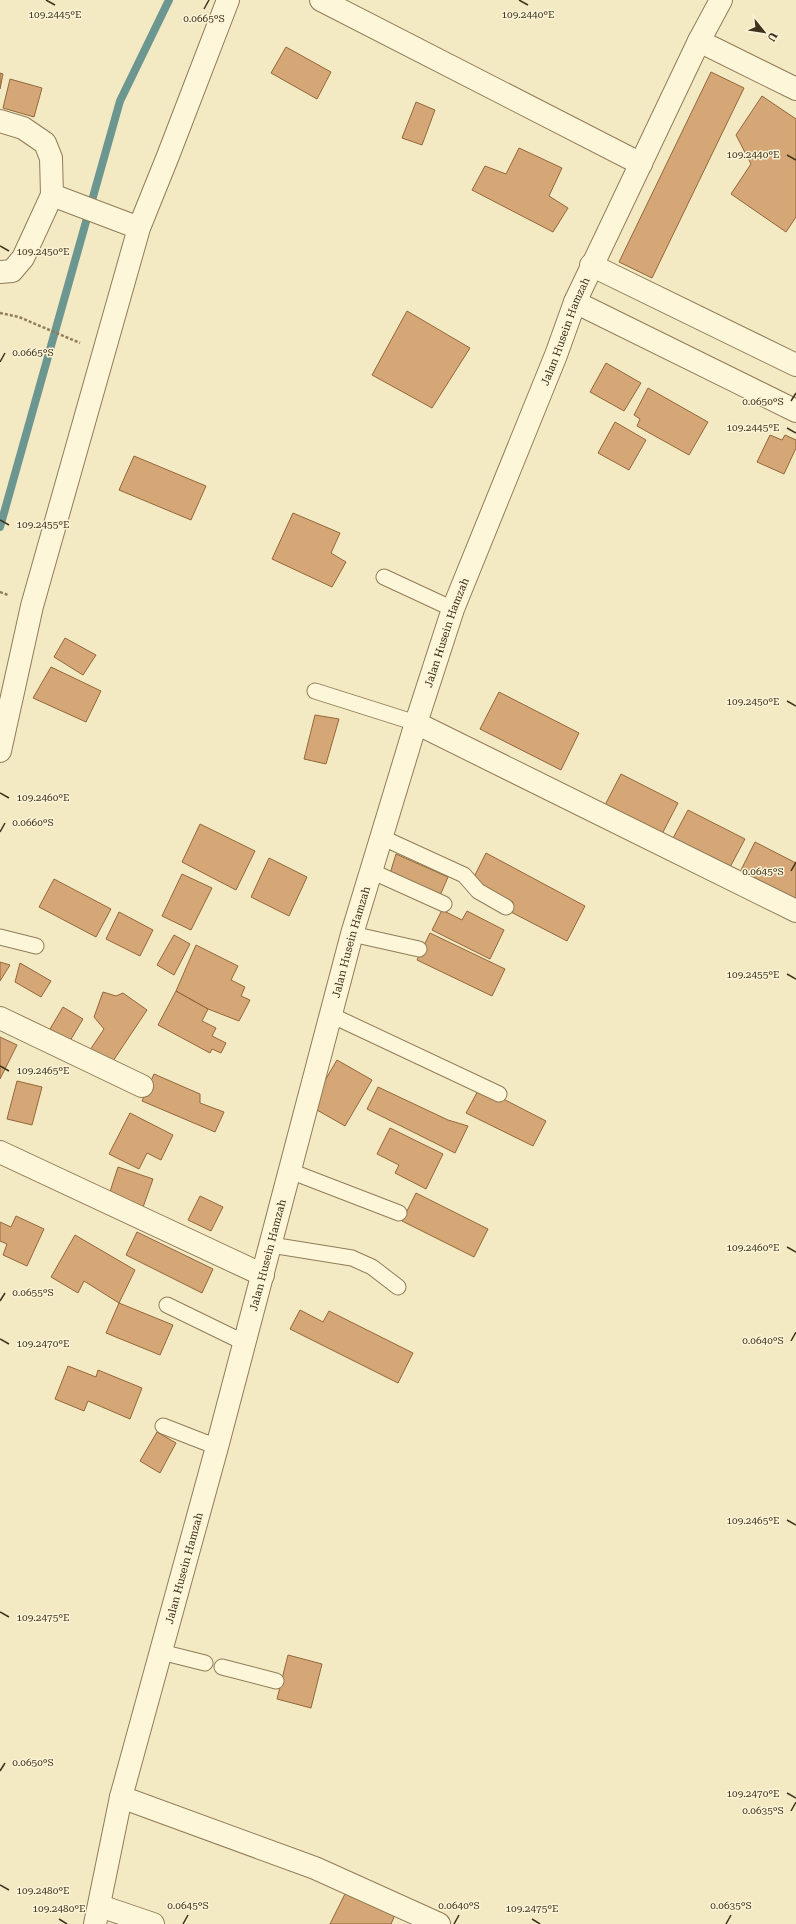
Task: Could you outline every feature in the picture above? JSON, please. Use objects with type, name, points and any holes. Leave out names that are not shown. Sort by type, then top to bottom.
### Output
[{"type":"street","points":[[0,751],[32,606],[131,225],[168,156],[228,0]]},
{"type":"street","points":[[322,0],[641,164]]},
{"type":"street","name":"Jalan Husein Hamzah","points":[[98,1915],[121,1797],[217,1447],[352,934],[416,723],[453,609],[556,355],[575,302],[698,41],[721,0]]},
{"type":"street","points":[[698,41],[796,89]]},
{"type":"street","points":[[0,121],[23,128],[45,142],[51,158],[60,197],[23,258],[12,271],[0,272]]},
{"type":"street","points":[[60,197],[131,225]]},
{"type":"street","points":[[592,265],[796,365]]},
{"type":"street","points":[[575,302],[796,411]]},
{"type":"street","points":[[416,723],[796,910]]},
{"type":"street","points":[[0,1018],[142,1086]]},
{"type":"street","points":[[0,1152],[263,1275]]},
{"type":"street","points":[[121,1797],[315,1868],[439,1924]]},
{"type":"street","points":[[98,1915],[153,1924]]},
{"type":"lane","points":[[384,576],[453,609]]},
{"type":"lane","points":[[314,691],[416,723]]},
{"type":"lane","points":[[382,837],[464,875],[478,892],[506,907]]},
{"type":"lane","points":[[371,871],[444,904]]},
{"type":"lane","points":[[352,934],[418,949]]},
{"type":"lane","points":[[0,937],[36,946]]},
{"type":"lane","points":[[331,1015],[499,1094]]},
{"type":"lane","points":[[290,1171],[399,1213]]},
{"type":"lane","points":[[271,1245],[352,1258],[372,1267],[398,1287]]},
{"type":"lane","points":[[167,1305],[244,1343]]},
{"type":"lane","points":[[163,1426],[217,1447]]},
{"type":"lane","points":[[161,1652],[205,1663]]},
{"type":"lane","points":[[222,1667],[276,1681]]},
{"type":"path","points":[[0,313],[18,317],[65,338]]},
{"type":"building","points":[[286,47],[331,72],[317,99],[271,73]]},
{"type":"building","points":[[711,72],[744,88],[652,278],[619,262]]},
{"type":"building","points":[[0,73],[3,74],[0,89]]},
{"type":"building","points":[[10,79],[42,88],[34,117],[3,108]]},
{"type":"building","points":[[762,96],[796,119],[796,217],[786,232],[731,194],[751,164],[736,135]]},
{"type":"building","points":[[416,102],[435,110],[422,145],[402,138]]},
{"type":"building","points":[[519,148],[562,168],[549,196],[568,208],[553,232],[472,190],[485,166],[506,174]]},
{"type":"building","points":[[407,311],[470,348],[432,408],[372,375]]},
{"type":"building","points":[[606,363],[641,383],[624,411],[590,392]]},
{"type":"building","points":[[648,388],[708,422],[689,455],[637,426],[640,419],[634,415]]},
{"type":"building","points":[[615,422],[646,440],[629,470],[598,453]]},
{"type":"building","points":[[770,435],[782,440],[785,435],[796,440],[796,448],[784,474],[757,462]]},
{"type":"building","points":[[134,456],[206,486],[191,520],[119,490]]},
{"type":"building","points":[[293,513],[340,533],[331,553],[346,562],[332,587],[272,559]]},
{"type":"building","points":[[65,638],[96,655],[83,675],[54,657]]},
{"type":"building","points":[[51,667],[101,691],[86,722],[33,698]]},
{"type":"building","points":[[499,692],[579,733],[561,770],[480,729]]},
{"type":"building","points":[[315,715],[339,719],[326,764],[304,759]]},
{"type":"building","points":[[621,774],[678,803],[662,834],[605,805]]},
{"type":"building","points":[[688,810],[745,839],[729,869],[672,840]]},
{"type":"building","points":[[200,824],[255,851],[236,890],[182,862]]},
{"type":"building","points":[[755,842],[796,863],[796,902],[740,872]]},
{"type":"building","points":[[486,853],[585,906],[567,941],[509,911],[513,902],[472,881]]},
{"type":"building","points":[[396,854],[448,877],[439,898],[389,877]]},
{"type":"building","points":[[269,858],[307,877],[289,916],[251,897]]},
{"type":"building","points":[[182,874],[212,888],[191,930],[162,916]]},
{"type":"building","points":[[54,879],[111,909],[96,937],[39,907]]},
{"type":"building","points":[[442,910],[462,920],[467,911],[504,930],[490,959],[432,930]]},
{"type":"building","points":[[119,912],[153,930],[140,956],[106,939]]},
{"type":"building","points":[[430,933],[505,969],[492,996],[417,960]]},
{"type":"building","points":[[174,935],[190,944],[174,975],[157,965]]},
{"type":"building","points":[[196,945],[238,966],[231,980],[245,987],[241,996],[250,1000],[239,1021],[208,1009],[176,991]]},
{"type":"building","points":[[0,962],[10,965],[0,981]]},
{"type":"building","points":[[20,963],[51,981],[41,997],[15,982]]},
{"type":"building","points":[[176,991],[208,1009],[202,1021],[216,1028],[212,1036],[226,1043],[221,1053],[212,1049],[210,1053],[158,1025]]},
{"type":"building","points":[[103,992],[116,996],[123,993],[147,1010],[109,1067],[88,1053],[104,1029],[94,1017]]},
{"type":"building","points":[[63,1007],[83,1019],[70,1041],[50,1029]]},
{"type":"building","points":[[0,1037],[17,1045],[0,1079]]},
{"type":"building","points":[[337,1060],[372,1080],[345,1126],[310,1106]]},
{"type":"building","points":[[154,1074],[200,1094],[200,1103],[224,1112],[215,1132],[142,1101]]},
{"type":"building","points":[[17,1081],[42,1087],[32,1125],[7,1119]]},
{"type":"building","points":[[378,1087],[448,1120],[468,1126],[455,1153],[367,1109]]},
{"type":"building","points":[[480,1087],[546,1121],[533,1146],[466,1113]]},
{"type":"building","points":[[130,1113],[173,1135],[161,1160],[147,1153],[139,1169],[109,1154]]},
{"type":"building","points":[[390,1128],[443,1154],[426,1189],[395,1173],[399,1165],[377,1154]]},
{"type":"building","points":[[118,1167],[153,1179],[142,1210],[108,1198]]},
{"type":"building","points":[[416,1193],[488,1229],[474,1257],[402,1221]]},
{"type":"building","points":[[200,1196],[223,1207],[211,1231],[188,1220]]},
{"type":"building","points":[[16,1216],[44,1229],[27,1266],[3,1255],[7,1244],[0,1241],[0,1222],[11,1227]]},
{"type":"building","points":[[137,1232],[213,1269],[202,1293],[126,1255]]},
{"type":"building","points":[[75,1235],[135,1270],[119,1303],[84,1281],[78,1293],[51,1277]]},
{"type":"building","points":[[119,1303],[173,1325],[160,1355],[106,1333]]},
{"type":"building","points":[[300,1310],[323,1322],[329,1311],[413,1353],[398,1383],[290,1329]]},
{"type":"building","points":[[68,1366],[96,1377],[98,1370],[142,1388],[130,1419],[88,1401],[84,1411],[55,1399]]},
{"type":"building","points":[[157,1432],[176,1443],[160,1473],[140,1461]]},
{"type":"building","points":[[288,1655],[322,1664],[311,1708],[277,1699]]},
{"type":"building","points":[[347,1890],[395,1915],[391,1924],[330,1924]]},
{"type":"waterway","points":[[0,527],[120,101],[169,0]]}]
